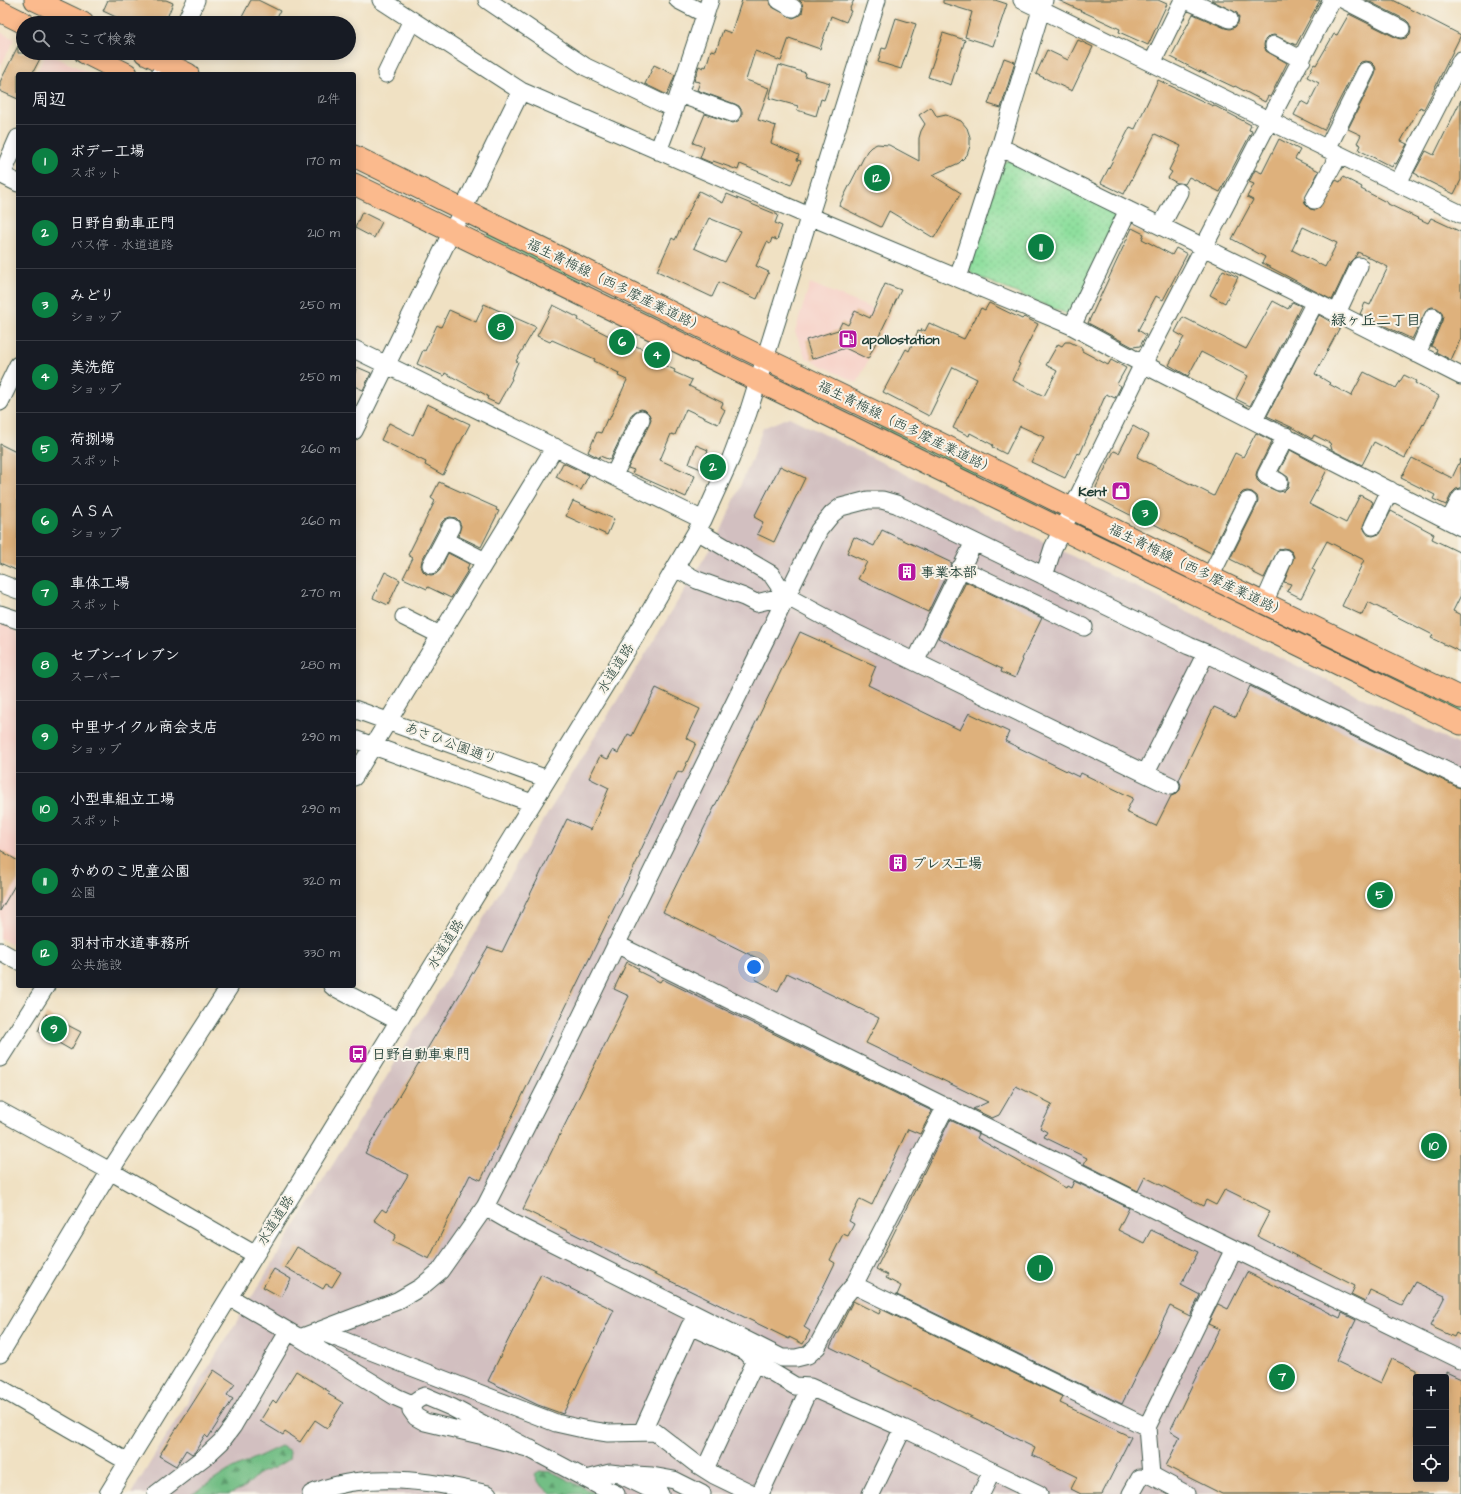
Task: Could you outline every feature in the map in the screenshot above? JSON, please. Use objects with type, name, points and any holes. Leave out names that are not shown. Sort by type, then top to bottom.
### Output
[{"type":"main road","points":[[35,0],[68,16]]},
{"type":"main road","points":[[0,11],[16,19]]},
{"type":"main road","points":[[98,60],[123,72]]},
{"type":"main road","points":[[166,63],[184,72]]},
{"type":"main road","name":"福生青梅線（西多摩産業道路）","points":[[356,157],[1210,577],[1461,698]]},
{"type":"main road","name":"福生青梅線（西多摩産業道路）","points":[[356,185],[1461,724]]},
{"type":"street","points":[[188,16],[196,0]]},
{"type":"street","points":[[487,0],[586,67],[676,102],[732,113]]},
{"type":"street","points":[[658,151],[708,7],[678,0]]},
{"type":"street","name":"水道道路","points":[[108,1494],[547,779],[700,525],[731,458],[758,382],[764,358],[876,0]]},
{"type":"street","points":[[1022,0],[1043,5],[1152,63],[1461,214]]},
{"type":"street","points":[[1152,63],[1183,0]]},
{"type":"street","points":[[1186,0],[1229,19]]},
{"type":"street","points":[[1044,576],[1053,548],[1143,364],[1332,0]]},
{"type":"street","points":[[1344,0],[1401,29]]},
{"type":"street","points":[[387,1],[412,20],[521,91],[809,216],[1072,326],[1455,524],[1461,498]]},
{"type":"street","points":[[958,278],[1043,5]]},
{"type":"street","points":[[386,74],[412,20]]},
{"type":"street","points":[[1274,45],[1302,60]]},
{"type":"street","points":[[1398,183],[1461,60]]},
{"type":"street","points":[[1314,200],[1366,71]]},
{"type":"street","points":[[356,428],[521,91]]},
{"type":"street","points":[[16,142],[1,174],[16,182]]},
{"type":"street","points":[[1000,147],[1315,302],[1461,376]]},
{"type":"street","points":[[1161,226],[1179,192]]},
{"type":"street","points":[[1072,326],[1128,210]]},
{"type":"street","points":[[1337,313],[1359,266]]},
{"type":"street","points":[[1254,420],[1315,302]]},
{"type":"street","points":[[1418,354],[1433,317]]},
{"type":"street","points":[[356,350],[614,475],[700,525],[771,574],[786,596],[846,628],[1171,786]]},
{"type":"street","points":[[0,402],[16,369]]},
{"type":"street","points":[[614,475],[641,419]]},
{"type":"street","points":[[1279,482],[1266,476],[1286,436]]},
{"type":"street","points":[[356,774],[555,447]]},
{"type":"street","points":[[1373,526],[1390,490]]},
{"type":"street","points":[[156,1494],[207,1455],[221,1442],[294,1335],[319,1331],[397,1301],[421,1287],[440,1271],[486,1207],[551,1078],[819,530],[832,514],[842,507],[868,500],[882,500],[896,504],[1206,653],[1461,778]]},
{"type":"street","points":[[1210,577],[1248,501]]},
{"type":"street","points":[[431,565],[448,533],[486,561]]},
{"type":"street","points":[[915,662],[974,542]]},
{"type":"street","points":[[1264,603],[1284,558]]},
{"type":"street","points":[[675,568],[697,580],[744,597],[756,603],[786,596]]},
{"type":"street","points":[[960,568],[1084,627]]},
{"type":"street","points":[[0,583],[16,589]]},
{"type":"street","points":[[0,614],[16,619]]},
{"type":"street","points":[[404,617],[440,635]]},
{"type":"street","points":[[1146,773],[1206,653]]},
{"type":"street","name":"あさひ公園通り","points":[[356,710],[547,779]]},
{"type":"street","name":"あさひ公園通り","points":[[356,740],[532,802]]},
{"type":"street","points":[[616,944],[1461,1360]]},
{"type":"street","points":[[0,951],[16,960]]},
{"type":"street","points":[[0,1058],[45,988]]},
{"type":"street","points":[[0,1354],[110,1171],[229,988]]},
{"type":"street","points":[[336,988],[398,1021]]},
{"type":"street","points":[[486,1207],[511,1222],[782,1358],[796,1358],[808,1354],[817,1347],[843,1298],[854,1285],[946,1106]]},
{"type":"street","points":[[0,1111],[110,1171],[254,1254]]},
{"type":"street","points":[[1186,1494],[1151,1475],[1147,1427],[1234,1249]]},
{"type":"street","points":[[854,1285],[1147,1427]]},
{"type":"street","points":[[229,1297],[412,1404]]},
{"type":"street","points":[[642,1432],[690,1326],[747,1352],[755,1362],[795,1386],[810,1387],[903,1428],[1039,1494]]},
{"type":"street","points":[[319,1331],[556,1423],[608,1433],[655,1432],[705,1469],[752,1494]]},
{"type":"street","points":[[705,1469],[755,1362]]},
{"type":"street","points":[[760,1494],[810,1387]]},
{"type":"street","points":[[0,1388],[128,1462]]},
{"type":"street","points":[[531,1449],[425,1422],[416,1417],[411,1410],[412,1404],[424,1396],[451,1407],[531,1449],[587,1479],[616,1494]]},
{"type":"street","points":[[871,1494],[903,1428]]},
{"type":"street","points":[[981,1494],[992,1471]]},
{"type":"street","points":[[587,1479],[610,1473],[652,1476],[674,1480],[702,1494]]},
{"type":"street","points":[[619,1474],[660,1494]]},
{"type":"street","points":[[1131,1494],[1140,1478]]},
{"type":"street","points":[[311,1494],[353,1482],[401,1480],[448,1485],[488,1494]]},
{"type":"shaded area","points":[[0,32],[14,39],[0,68]]},
{"type":"shaded area","points":[[43,60],[61,60],[88,72],[37,72]]},
{"type":"shaded area","points":[[810,283],[890,316],[857,383],[806,358],[795,332]]},
{"type":"shaded area","points":[[789,417],[1461,746],[1461,1494],[131,1494],[722,529],[763,428]]},
{"type":"shaded area","points":[[0,616],[16,621],[16,947],[0,938]]},
{"type":"green space","points":[[1009,160],[1113,210],[1116,226],[1073,313],[1067,314],[973,275],[969,269],[1003,163]]},
{"type":"green space","points":[[490,233],[607,291],[650,315],[725,353],[489,238],[487,235]]},
{"type":"green space","points":[[799,385],[1038,502],[1035,505],[899,438],[799,387]]},
{"type":"green space","points":[[1099,533],[1310,636],[1310,639],[1097,536]]},
{"type":"green space","points":[[1325,642],[1461,708],[1461,714],[1322,645]]},
{"type":"green space","points":[[281,1446],[290,1451],[289,1459],[274,1468],[260,1473],[245,1487],[229,1494],[192,1494],[228,1471]]},
{"type":"green space","points":[[539,1471],[552,1472],[596,1494],[551,1494],[538,1482],[535,1475]]},
{"type":"building","points":[[108,0],[166,0],[173,3],[168,16],[114,16],[103,11]]},
{"type":"building","points":[[251,0],[258,0],[280,11],[278,16],[243,16]]},
{"type":"building","points":[[742,0],[769,0],[770,5],[774,8],[793,18],[802,13],[802,3],[799,0],[854,0],[849,10],[851,11],[846,22],[831,16],[820,49],[789,38],[781,61],[755,51],[746,80],[769,88],[758,120],[776,126],[771,143],[799,155],[797,160],[801,161],[791,185],[740,164],[738,170],[700,158],[704,147],[693,143],[705,114],[733,123],[738,121],[742,116],[742,111],[739,106],[697,90],[700,82],[694,81],[699,66],[703,68],[704,66],[706,67],[711,50],[716,51],[723,30],[731,33]]},
{"type":"building","points":[[943,0],[995,0],[1007,4],[993,46],[965,37],[972,12],[943,3]]},
{"type":"building","points":[[1058,0],[1158,0],[1167,4],[1148,45],[1119,32],[1120,29]]},
{"type":"building","points":[[1211,0],[1320,0],[1296,45],[1274,35],[1269,36],[1265,40],[1264,45],[1266,51],[1287,63],[1270,97],[1268,96],[1265,102],[1235,86],[1234,87],[1200,72],[1171,57],[1193,14],[1230,29],[1235,27],[1238,23],[1239,18],[1237,13]]},
{"type":"building","points":[[1366,0],[1393,0],[1461,35],[1424,109],[1420,107],[1401,141],[1407,144],[1396,164],[1394,163],[1392,167],[1359,150],[1361,145],[1357,143],[1361,135],[1348,129],[1375,75],[1375,66],[1371,62],[1361,62],[1357,66],[1324,130],[1294,115],[1301,101],[1308,105],[1319,83],[1307,77],[1314,64],[1316,65],[1334,34],[1337,35],[1349,14],[1397,38],[1406,38],[1410,34],[1411,28],[1406,20]]},
{"type":"building","points":[[896,18],[916,24],[901,69],[878,62],[882,48],[886,49]]},
{"type":"building","points":[[943,33],[965,40],[951,85],[928,77]]},
{"type":"building","points":[[1078,40],[1093,47],[1072,91],[1036,74],[1047,50],[1068,60]]},
{"type":"building","points":[[16,50],[16,60],[39,60],[33,72],[16,72],[16,98],[0,91],[0,82]]},
{"type":"building","points":[[1004,58],[1015,62],[1001,108],[988,104]]},
{"type":"building","points":[[654,65],[675,75],[667,95],[645,84]]},
{"type":"building","points":[[779,65],[806,73],[805,76],[830,83],[824,100],[821,99],[816,116],[797,110],[798,106],[769,98]]},
{"type":"building","points":[[1158,80],[1213,105],[1251,125],[1249,130],[1252,131],[1220,192],[1189,177],[1185,184],[1177,183],[1168,178],[1172,172],[1169,170],[1181,146],[1155,134],[1124,194],[1101,183],[1130,127],[1135,129]]},
{"type":"building","points":[[1461,100],[1461,180],[1454,194],[1414,173],[1426,151],[1434,155]]},
{"type":"building","points":[[931,107],[937,117],[946,115],[961,121],[967,128],[970,137],[970,146],[967,155],[959,163],[932,175],[961,193],[934,238],[889,211],[881,227],[839,206],[867,151],[871,147],[877,144],[889,145],[919,161],[919,138],[925,124],[919,115]]},
{"type":"building","points":[[1279,139],[1300,150],[1295,159],[1319,171],[1304,200],[1310,209],[1315,210],[1319,208],[1336,180],[1340,182],[1343,177],[1362,187],[1361,189],[1388,204],[1428,223],[1431,218],[1461,232],[1461,338],[1451,360],[1436,352],[1437,349],[1431,346],[1443,316],[1441,311],[1437,308],[1432,307],[1427,309],[1412,339],[1360,314],[1365,303],[1370,305],[1388,267],[1358,252],[1350,262],[1332,300],[1262,263],[1265,257],[1232,239],[1253,200],[1247,197],[1254,184],[1249,182],[1255,170],[1262,173]],"holes":[[[1303,227],[1337,243],[1325,267],[1292,250]]]},
{"type":"building","points":[[699,191],[723,203],[727,194],[778,215],[775,223],[782,226],[777,240],[772,238],[770,244],[767,242],[756,266],[769,272],[757,299],[719,282],[712,297],[657,271],[672,238],[675,240]],"holes":[[[709,218],[741,231],[725,262],[694,248]]]},
{"type":"building","points":[[362,212],[382,222],[374,238],[356,229]]},
{"type":"building","points":[[1132,228],[1144,234],[1142,239],[1172,255],[1176,248],[1187,254],[1163,300],[1156,296],[1138,330],[1146,335],[1140,346],[1133,347],[1088,323]]},
{"type":"building","points":[[1223,270],[1238,277],[1225,303],[1210,295]]},
{"type":"building","points":[[885,284],[901,290],[868,359],[845,348],[812,359],[806,340],[838,330],[842,322],[848,325],[855,311],[870,318]]},
{"type":"building","points":[[1273,301],[1288,309],[1292,302],[1301,306],[1250,406],[1236,399],[1248,376],[1201,352],[1188,376],[1169,365],[1184,337],[1175,332],[1183,317],[1246,349]]},
{"type":"building","points":[[989,303],[1022,319],[1024,317],[1038,324],[1018,363],[1020,364],[1012,380],[1044,396],[1057,371],[1046,365],[1058,344],[1062,346],[1065,342],[1070,342],[1082,348],[1082,351],[1108,365],[1111,360],[1126,368],[1117,384],[1121,386],[1115,398],[1106,394],[1080,454],[1077,453],[1065,478],[1031,462],[1044,437],[1020,426],[1006,454],[992,447],[993,445],[970,433],[969,436],[953,428],[977,379],[953,367],[929,416],[883,392],[906,349],[909,351],[918,331],[921,332],[922,329],[925,331],[929,323],[964,339],[981,308],[985,310]]},
{"type":"building","points":[[484,304],[536,327],[516,361],[518,362],[511,378],[512,379],[498,404],[487,399],[488,396],[445,373],[444,376],[417,364],[437,325],[441,327],[449,310],[476,322]]},
{"type":"building","points":[[553,305],[619,341],[620,339],[663,358],[661,364],[692,380],[689,386],[723,403],[721,407],[725,410],[718,424],[686,409],[675,435],[671,434],[660,460],[695,476],[686,497],[632,473],[634,470],[628,468],[650,423],[651,419],[645,410],[641,409],[632,414],[610,460],[600,456],[599,458],[588,452],[597,432],[601,433],[607,419],[609,420],[627,380],[618,376],[619,373],[594,361],[595,359],[552,340],[550,342],[537,336]]},
{"type":"building","points":[[1319,315],[1340,327],[1315,374],[1330,383],[1329,384],[1351,396],[1364,372],[1396,388],[1404,375],[1416,381],[1415,383],[1439,396],[1405,458],[1374,442],[1362,465],[1332,450],[1330,443],[1314,435],[1312,439],[1267,416]]},
{"type":"building","points":[[357,367],[371,373],[363,390],[356,387]]},
{"type":"building","points":[[427,404],[470,424],[443,475],[425,465],[426,462],[381,440],[389,423],[413,435]]},
{"type":"building","points":[[1133,426],[1149,435],[1137,457],[1214,496],[1235,453],[1243,457],[1256,433],[1272,441],[1257,471],[1257,480],[1261,484],[1279,492],[1284,491],[1288,487],[1288,477],[1279,471],[1290,450],[1327,470],[1309,504],[1346,523],[1360,495],[1373,502],[1363,526],[1368,535],[1373,536],[1379,534],[1391,511],[1434,534],[1432,539],[1461,553],[1461,595],[1453,611],[1461,615],[1461,652],[1431,638],[1433,635],[1368,602],[1362,615],[1342,606],[1364,560],[1327,541],[1312,569],[1315,571],[1301,598],[1287,591],[1291,584],[1284,582],[1294,557],[1292,552],[1288,549],[1283,548],[1278,550],[1264,578],[1230,559],[1257,505],[1257,496],[1252,492],[1243,492],[1239,496],[1211,553],[1140,517],[1138,519],[1099,499],[1096,487],[1114,451],[1119,453]]},
{"type":"building","points":[[0,444],[16,452],[16,570],[0,563]]},
{"type":"building","points":[[696,445],[708,450],[701,469],[689,464]]},
{"type":"building","points":[[1412,458],[1452,478],[1461,459],[1461,488],[1456,489],[1452,493],[1446,505],[1433,499],[1435,495],[1401,478]]},
{"type":"building","points":[[563,463],[589,475],[581,490],[556,477]]},
{"type":"building","points":[[780,466],[805,478],[774,542],[757,534],[763,522],[754,517]]},
{"type":"building","points":[[439,482],[497,508],[496,510],[499,511],[481,547],[458,536],[461,526],[456,518],[450,517],[442,522],[422,560],[421,566],[426,574],[436,574],[440,570],[448,553],[469,564],[468,570],[451,598],[428,587],[427,589],[403,578],[413,558],[408,555],[435,501],[431,498]]},
{"type":"building","points":[[573,501],[614,519],[607,535],[566,516]]},
{"type":"building","name":"事業本部","points":[[882,530],[952,563],[928,612],[858,579],[867,562],[847,553],[854,537],[874,546]]},
{"type":"building","points":[[385,572],[400,580],[388,605],[373,598]]},
{"type":"building","points":[[966,582],[1042,618],[1022,659],[1023,660],[1015,678],[1001,672],[1002,669],[938,638]]},
{"type":"building","points":[[800,632],[876,666],[868,685],[960,730],[969,713],[1009,732],[1005,741],[1079,777],[1081,773],[1133,798],[1126,812],[1156,826],[1171,796],[1180,790],[1181,785],[1179,780],[1214,707],[1236,717],[1250,686],[1461,788],[1461,1336],[1456,1333],[1454,1337],[1430,1326],[1445,1296],[1415,1282],[1402,1305],[1370,1290],[1365,1302],[1351,1295],[1355,1286],[1257,1236],[1270,1211],[1225,1189],[1216,1205],[1206,1200],[1203,1206],[1145,1177],[1138,1191],[1084,1164],[1087,1158],[1044,1137],[1047,1132],[1040,1128],[1052,1104],[1016,1086],[999,1115],[992,1118],[973,1109],[988,1102],[866,1043],[879,1018],[787,973],[778,991],[755,979],[763,961],[663,912]]},
{"type":"building","points":[[656,688],[700,709],[686,738],[696,743],[682,773],[678,771],[639,854],[640,855],[481,1180],[470,1175],[429,1259],[393,1241],[396,1235],[374,1220],[382,1209],[386,1212],[408,1175],[365,1153],[488,947],[502,952],[567,819],[591,830],[609,788],[589,778],[600,756],[608,759],[613,750],[618,753],[628,734],[632,736]]},
{"type":"building","points":[[0,850],[16,860],[16,883],[0,911]]},
{"type":"building","points":[[627,962],[639,969],[638,971],[660,982],[662,979],[932,1111],[920,1134],[908,1129],[872,1205],[860,1199],[849,1221],[854,1224],[848,1236],[843,1234],[830,1260],[835,1263],[804,1327],[810,1331],[803,1344],[789,1337],[789,1339],[523,1209],[629,996],[614,989]]},
{"type":"building","points":[[46,1014],[81,1032],[71,1050],[38,1031]]},
{"type":"building","points":[[950,1120],[979,1134],[977,1138],[1066,1188],[1067,1186],[1071,1188],[1074,1181],[1129,1208],[1118,1230],[1144,1243],[1151,1230],[1198,1252],[1181,1285],[1200,1295],[1190,1316],[1170,1306],[1122,1404],[897,1295],[901,1286],[886,1278],[888,1275],[876,1269]]},
{"type":"building","points":[[297,1247],[341,1272],[332,1287],[326,1284],[323,1289],[285,1267]]},
{"type":"building","points":[[274,1269],[291,1279],[281,1297],[263,1287]]},
{"type":"building","points":[[1247,1272],[1340,1318],[1342,1313],[1356,1320],[1336,1361],[1381,1383],[1392,1359],[1416,1370],[1416,1374],[1413,1374],[1413,1482],[1449,1482],[1449,1374],[1446,1374],[1446,1372],[1461,1379],[1461,1494],[1222,1494],[1166,1466],[1180,1437],[1170,1431],[1219,1329],[1208,1324],[1218,1304],[1228,1309]]},
{"type":"building","points":[[541,1274],[614,1310],[563,1414],[538,1405],[488,1381]]},
{"type":"building","points":[[853,1301],[879,1314],[881,1309],[1063,1397],[1060,1403],[1131,1437],[1102,1494],[1081,1494],[1071,1489],[1077,1477],[1032,1455],[1035,1448],[830,1347]]},
{"type":"building","points":[[214,1370],[235,1384],[227,1395],[233,1399],[208,1438],[205,1435],[195,1452],[192,1454],[186,1450],[176,1466],[159,1456]]},
{"type":"building","points":[[296,1371],[330,1392],[328,1394],[343,1403],[327,1428],[315,1420],[300,1442],[285,1432],[283,1435],[260,1421],[273,1400],[276,1403]]},
{"type":"place","name":"羽村市水道事務所","points":[[877,178]]},
{"type":"place","name":"かめのこ児童公園","points":[[1041,247]]},
{"type":"place","name":"セブン-イレブン","points":[[501,327]]},
{"type":"place","name":"apollostation","points":[[848,339]]},
{"type":"place","name":"ＡＳＡ","points":[[622,342]]},
{"type":"place","name":"美洗館","points":[[657,355]]},
{"type":"place","name":"日野自動車正門","points":[[713,467]]},
{"type":"place","name":"Kent","points":[[1121,491]]},
{"type":"place","name":"みどり","points":[[1145,513]]},
{"type":"place","name":"事業本部","points":[[907,572]]},
{"type":"place","name":"プレス工場","points":[[898,863]]},
{"type":"place","name":"荷捌場","points":[[1380,895]]},
{"type":"place","name":"中里サイクル商会支店","points":[[54,1029]]},
{"type":"place","name":"日野自動車東門","points":[[358,1054]]},
{"type":"place","name":"小型車組立工場","points":[[1434,1146]]},
{"type":"place","name":"ボデー工場","points":[[1040,1268]]},
{"type":"place","name":"車体工場","points":[[1282,1377]]},
{"type":"district","name":"緑ヶ丘二丁目","points":[[1376,320]]}]
